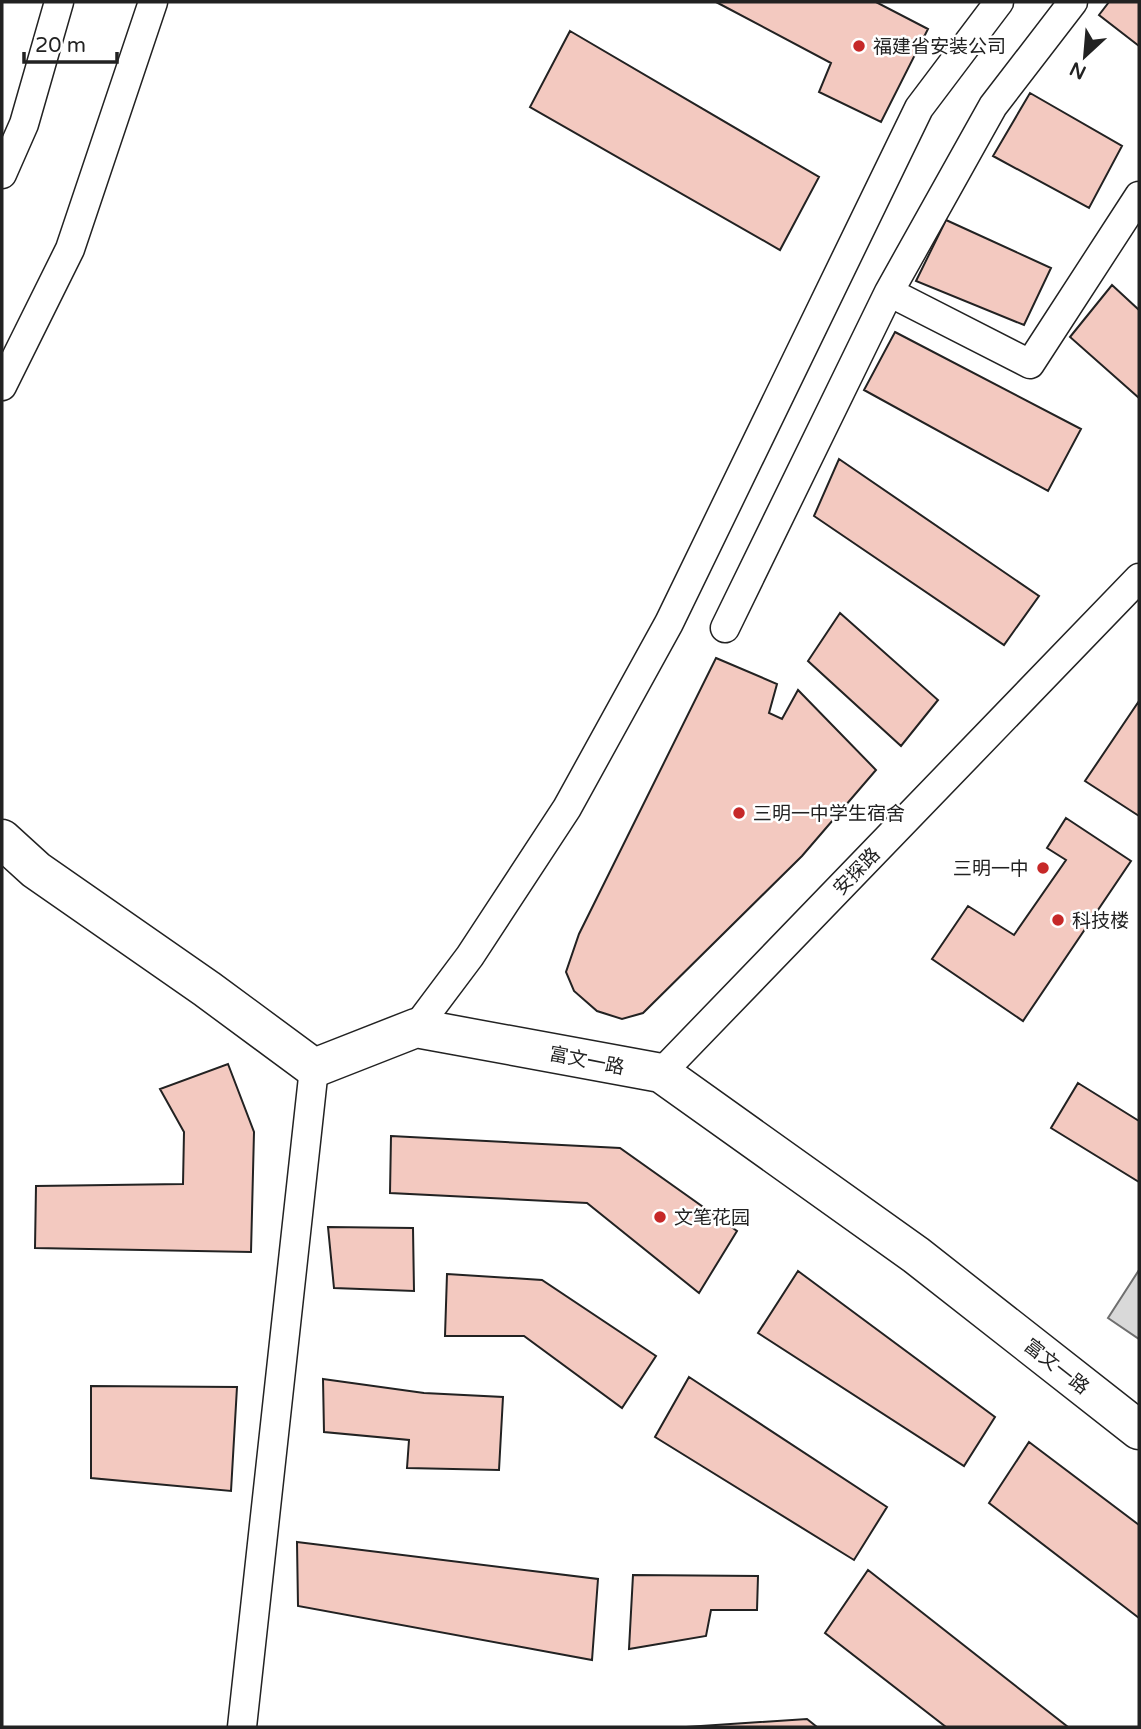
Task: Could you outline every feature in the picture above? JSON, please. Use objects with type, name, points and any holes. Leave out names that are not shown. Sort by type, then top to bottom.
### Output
[{"type":"street","points":[[2,174],[24,124],[59,2]]},
{"type":"street","points":[[2,386],[70,249],[153,2]]},
{"type":"street","points":[[314,1068],[416,1028],[470,956],[567,808],[669,623],[919,108],[999,2]]},
{"type":"street","points":[[725,628],[889,292],[993,106],[1073,2]]},
{"type":"street","points":[[889,292],[1030,364],[1139,196]]},
{"type":"street","name":"安探路","points":[[660,1073],[1139,578]]},
{"type":"street","points":[[2,839],[36,870],[314,1068]]},
{"type":"street","name":"富文一路","points":[[416,1028],[660,1073],[916,1255],[1139,1430]]},
{"type":"street","points":[[242,1727],[314,1068]]},
{"type":"shaded area","points":[[1139,1270],[1139,1339],[1108,1318]]},
{"type":"building","name":"福建省安装公司","points":[[716,2],[876,2],[928,29],[881,122],[819,92],[831,63]]},
{"type":"building","points":[[1109,2],[1139,2],[1139,46],[1099,15]]},
{"type":"building","points":[[570,31],[819,177],[780,250],[530,107]]},
{"type":"building","points":[[1030,93],[1122,146],[1089,208],[993,156]]},
{"type":"building","points":[[946,220],[1051,268],[1024,325],[916,281]]},
{"type":"building","points":[[1112,285],[1139,310],[1139,398],[1070,337]]},
{"type":"building","points":[[895,332],[1081,429],[1048,491],[864,390]]},
{"type":"building","points":[[839,459],[1039,596],[1004,645],[814,516]]},
{"type":"building","points":[[840,613],[938,700],[901,746],[808,661]]},
{"type":"building","name":"三明一中学生宿舍","points":[[716,658],[777,684],[769,713],[782,719],[798,690],[876,770],[802,856],[643,1013],[622,1019],[597,1011],[574,991],[566,972],[579,934]]},
{"type":"building","points":[[1139,701],[1139,816],[1085,781]]},
{"type":"building","name":"科技楼","points":[[1066,818],[1131,861],[1023,1021],[932,959],[968,906],[1014,935],[1066,860],[1047,848]]},
{"type":"building","points":[[228,1064],[254,1132],[251,1252],[35,1248],[36,1186],[183,1184],[184,1132],[160,1089]]},
{"type":"building","points":[[1078,1083],[1139,1121],[1139,1182],[1051,1128]]},
{"type":"building","name":"文笔花园","points":[[391,1136],[620,1148],[737,1231],[699,1293],[587,1203],[390,1193]]},
{"type":"building","points":[[328,1227],[413,1228],[414,1291],[334,1288]]},
{"type":"building","points":[[798,1271],[995,1417],[964,1466],[758,1333]]},
{"type":"building","points":[[447,1274],[542,1280],[656,1356],[622,1408],[524,1336],[445,1336]]},
{"type":"building","points":[[689,1377],[887,1507],[854,1560],[655,1437]]},
{"type":"building","points":[[323,1379],[424,1393],[503,1397],[499,1470],[407,1468],[409,1440],[324,1432]]},
{"type":"building","points":[[91,1386],[237,1387],[231,1491],[91,1478]]},
{"type":"building","points":[[1029,1442],[1139,1525],[1139,1618],[989,1503]]},
{"type":"building","points":[[297,1542],[598,1579],[592,1660],[298,1606]]},
{"type":"building","points":[[868,1570],[1068,1727],[946,1727],[825,1633]]},
{"type":"building","points":[[633,1575],[758,1576],[757,1610],[711,1610],[706,1636],[629,1649]]},
{"type":"building","points":[[807,1719],[817,1727],[686,1727]]},
{"type":"place","name":"福建省安装公司","points":[[859,46]]},
{"type":"place","name":"三明一中学生宿舍","points":[[739,813]]},
{"type":"place","name":"三明一中","points":[[1043,868]]},
{"type":"place","name":"科技楼","points":[[1058,920]]},
{"type":"place","name":"文笔花园","points":[[660,1217]]}]
